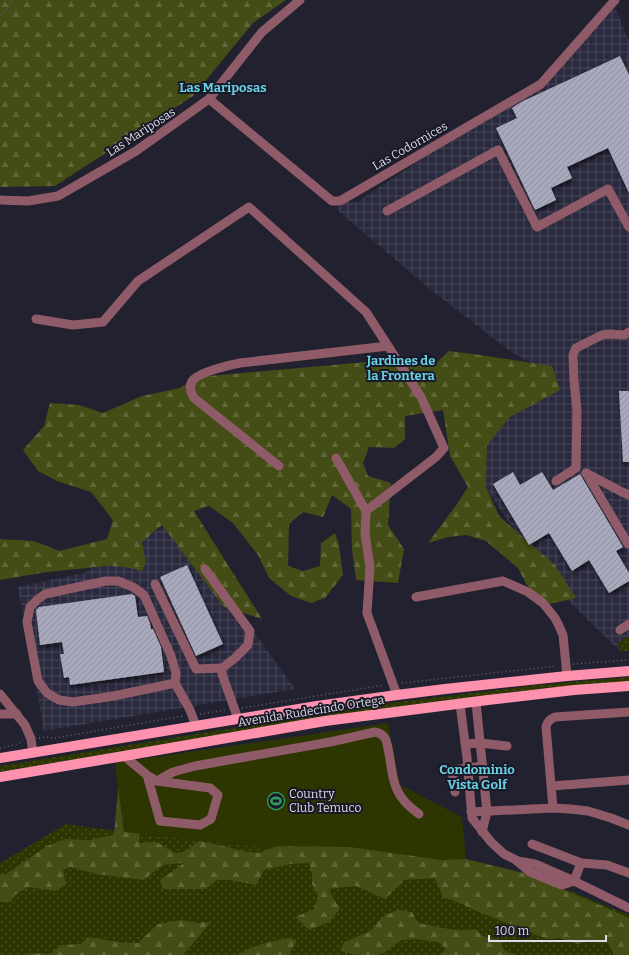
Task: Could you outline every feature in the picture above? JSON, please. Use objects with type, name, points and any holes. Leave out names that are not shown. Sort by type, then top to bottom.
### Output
[{"type":"main road","name":"Avenida Rudecindo Ortega","points":[[0,758],[238,719],[397,695],[567,676],[629,671]]},
{"type":"main road","name":"Avenida Rudecindo Ortega","points":[[0,777],[325,721],[574,690],[629,686]]},
{"type":"street","name":"Las Mariposas","points":[[0,200],[28,201],[58,196],[136,151],[209,100],[262,32],[300,0]]},
{"type":"street","name":"Las Codornices","points":[[209,100],[332,201],[340,201],[541,84],[615,0]]},
{"type":"street","points":[[387,211],[498,150],[537,227],[608,188],[629,227]]},
{"type":"street","points":[[36,319],[73,325],[103,322],[138,281],[249,207],[366,312],[421,397],[444,448],[436,457],[366,511]]},
{"type":"street","points":[[576,468],[578,411],[574,382],[573,355],[576,348],[602,335],[624,335],[629,332]]},
{"type":"street","points":[[279,466],[194,398],[190,388],[193,380],[220,368],[240,363],[388,346]]},
{"type":"street","points":[[336,458],[366,511],[365,534],[370,567],[367,613],[397,695]]},
{"type":"street","points":[[576,468],[629,495]]},
{"type":"street","points":[[556,481],[576,468]]},
{"type":"street","points":[[586,473],[628,544]]},
{"type":"street","points":[[154,584],[196,669],[222,668],[248,645],[250,631],[205,569]]},
{"type":"street","points":[[175,683],[114,696],[73,702],[59,700],[47,693],[38,682],[27,622],[30,607],[45,594],[106,581],[118,581],[133,587],[144,594],[171,656],[176,673],[175,683],[190,710],[196,726]]},
{"type":"street","points":[[416,597],[503,581],[528,592],[543,604],[555,618],[559,626],[563,635],[567,676]]},
{"type":"street","points":[[620,630],[629,624]]},
{"type":"street","points":[[222,668],[222,674],[238,719]]},
{"type":"street","points":[[0,694],[25,725],[32,738],[33,753]]},
{"type":"street","points":[[476,702],[487,812],[482,832]]},
{"type":"street","points":[[460,704],[468,768],[472,818],[482,832],[504,854],[516,860],[530,872],[562,885],[574,881],[629,908]]},
{"type":"street","points":[[553,808],[546,727],[548,722],[555,717],[629,712]]},
{"type":"street","points":[[0,714],[16,714]]},
{"type":"street","points":[[157,781],[173,772],[194,766],[330,742],[375,732],[383,735],[386,740],[398,794],[406,804],[419,814]]},
{"type":"street","points":[[465,744],[480,743],[507,746]]},
{"type":"street","points":[[124,756],[147,775],[157,781],[210,788],[218,795],[211,819],[200,825],[160,821],[147,775]]},
{"type":"street","points":[[455,792],[452,770],[483,766]]},
{"type":"street","points":[[552,786],[629,780]]},
{"type":"street","points":[[471,812],[553,808],[570,809],[611,818],[629,825]]},
{"type":"street","points":[[532,844],[581,863],[607,865],[629,873]]},
{"type":"street","points":[[574,881],[581,863]]},
{"type":"path","points":[[0,15],[7,9],[13,0]]},
{"type":"shaded area","points":[[615,7],[629,41],[629,651],[620,651],[557,590],[477,474],[459,451],[533,364],[510,351],[431,290],[336,209],[346,202],[357,202],[452,139],[543,88]]},
{"type":"shaded area","points":[[174,521],[295,689],[44,731],[18,587],[84,573]]},
{"type":"green space","points":[[0,0],[286,0],[253,23],[193,96],[55,186],[0,187]]},
{"type":"green space","points":[[449,351],[552,366],[560,390],[510,417],[487,445],[486,487],[499,516],[555,565],[576,598],[537,605],[518,568],[486,541],[466,535],[448,537],[428,543],[468,487],[450,456],[443,410],[405,416],[405,439],[394,448],[369,447],[363,463],[368,476],[391,483],[388,525],[404,549],[398,583],[356,580],[352,549],[351,509],[332,495],[323,517],[303,512],[289,524],[288,566],[303,571],[320,566],[321,543],[335,533],[339,545],[343,575],[325,598],[311,603],[291,596],[269,578],[258,555],[233,523],[209,506],[194,511],[262,619],[224,607],[162,525],[142,542],[146,563],[142,571],[125,567],[107,566],[47,572],[0,580],[0,539],[34,541],[59,551],[107,539],[113,520],[91,492],[57,481],[38,471],[23,450],[44,426],[50,403],[79,405],[103,413],[142,396],[180,388],[198,377],[389,360],[433,366]]},
{"type":"green space","points":[[629,636],[629,651],[620,651],[618,643]]},
{"type":"green space","points":[[629,677],[629,684],[538,691],[0,772],[0,766],[373,705],[538,685]]},
{"type":"green space","name":"Country Club Temuco","points":[[388,723],[400,785],[462,817],[466,859],[442,860],[350,847],[260,846],[124,832],[115,763]]},
{"type":"green space","points":[[120,766],[143,807],[139,843],[157,842],[175,853],[184,852],[199,841],[242,851],[259,853],[282,844],[445,835],[466,859],[528,874],[629,918],[629,955],[614,955],[608,943],[591,941],[578,944],[559,938],[547,939],[453,900],[443,898],[435,878],[404,880],[385,899],[356,886],[328,889],[340,909],[329,922],[309,930],[295,917],[314,909],[318,896],[312,884],[312,874],[309,863],[291,864],[264,870],[256,885],[230,880],[217,880],[206,889],[163,889],[160,880],[184,863],[162,865],[144,880],[96,874],[70,867],[63,870],[66,885],[55,891],[28,887],[15,895],[11,902],[0,902],[0,875],[6,874],[47,846],[65,839],[89,840],[114,835]]},
{"type":"green space","name":"Country Club Temuco","points":[[66,824],[124,832],[260,846],[350,847],[528,874],[629,915],[629,955],[0,955],[0,863]]},
{"type":"green space","points":[[397,910],[412,912],[418,923],[455,930],[476,929],[482,936],[500,940],[504,950],[516,955],[440,955],[446,949],[439,942],[415,939],[401,940],[384,953],[376,955],[356,955],[340,951],[344,942],[371,931],[382,917]]},
{"type":"green space","points":[[180,920],[197,923],[211,922],[183,955],[26,955],[31,953],[51,954],[61,945],[81,944],[87,937],[125,943],[138,943],[158,924]]},
{"type":"green space","points":[[290,938],[297,941],[288,955],[237,955],[256,946]]},
{"type":"building","points":[[620,56],[629,75],[629,193],[608,148],[567,167],[572,178],[551,188],[556,200],[535,210],[496,128],[517,118],[512,108],[521,102]]},
{"type":"building","points":[[619,391],[629,391],[629,462],[623,462]]},
{"type":"building","points":[[513,472],[520,485],[542,472],[553,490],[580,474],[623,547],[616,551],[629,573],[629,581],[609,593],[589,560],[572,571],[549,533],[529,545],[493,484]]},
{"type":"building","points":[[187,565],[223,644],[196,656],[160,577]]},
{"type":"building","points":[[132,594],[135,596],[138,617],[147,616],[151,629],[153,629],[161,647],[164,672],[70,685],[69,677],[64,678],[60,654],[64,654],[62,642],[40,645],[36,610],[39,607]]},
{"type":"place","name":"Country Club Temuco","points":[[276,801]]},
{"type":"district","name":"Las Mariposas","points":[[223,87]]},
{"type":"district","name":"Jardines de la Frontera","points":[[401,368]]},
{"type":"district","name":"Condominio Vista Golf","points":[[477,776]]}]
